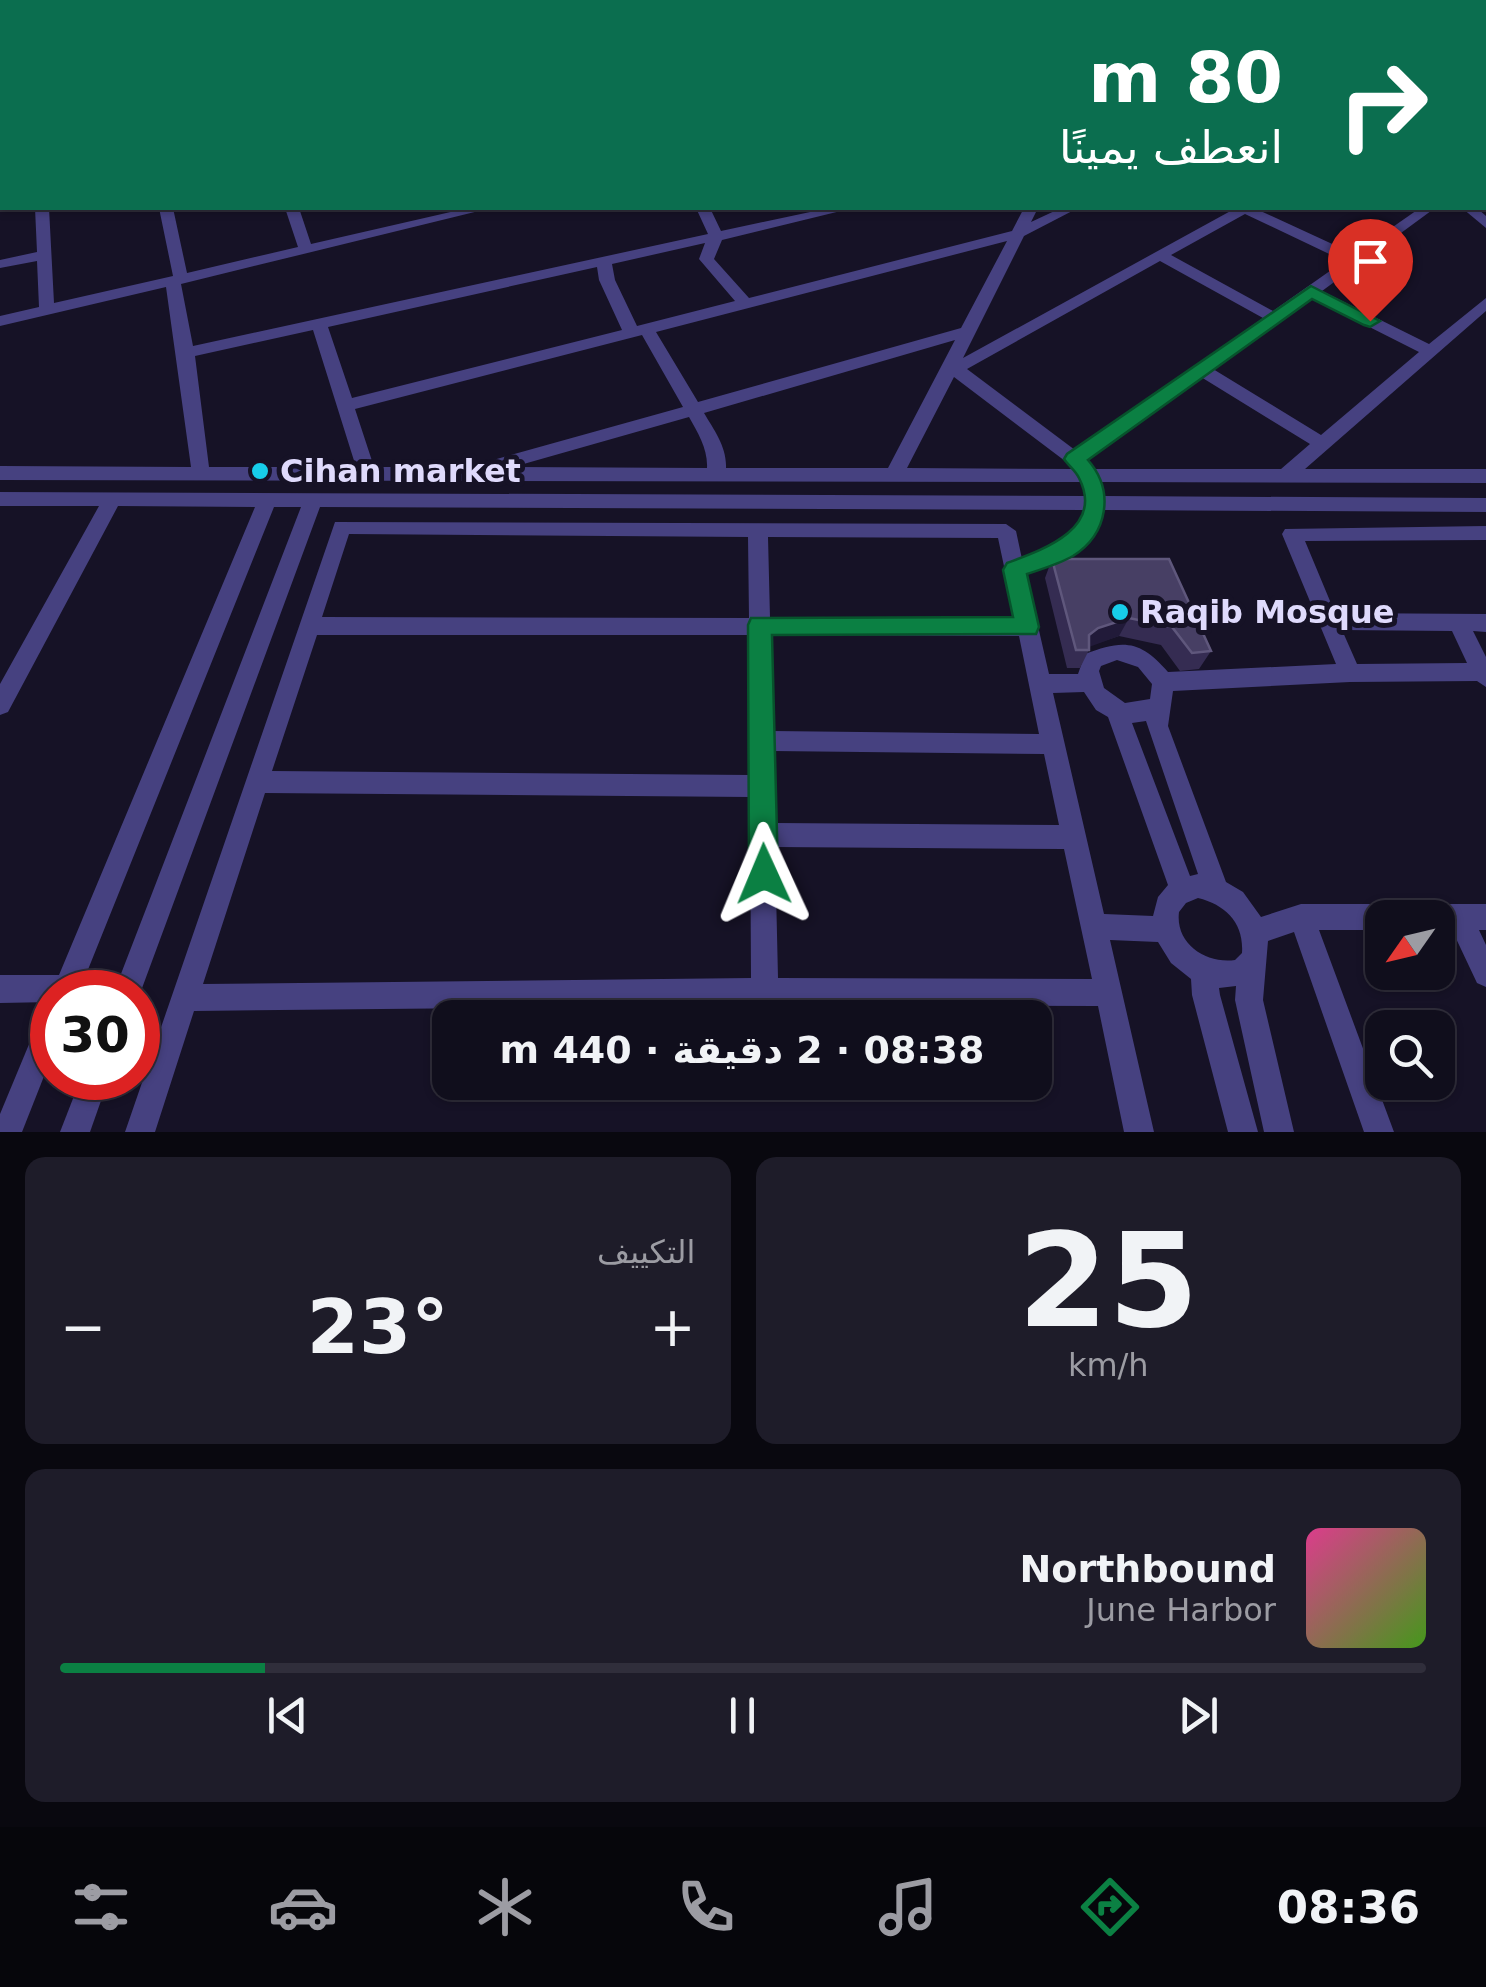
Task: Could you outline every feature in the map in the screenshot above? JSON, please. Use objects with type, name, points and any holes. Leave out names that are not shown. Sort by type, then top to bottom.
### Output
[{"type":"street","points":[[42,210],[47,310]]},
{"type":"street","points":[[166,210],[200,474]]},
{"type":"street","points":[[293,210],[306,250]]},
{"type":"street","points":[[0,321],[306,250],[430,213],[462,210]]},
{"type":"street","points":[[704,210],[716,236],[706,259],[746,304]]},
{"type":"street","points":[[186,352],[837,210]]},
{"type":"street","points":[[894,475],[1030,210]]},
{"type":"street","points":[[348,406],[1017,234],[1067,210]]},
{"type":"street","points":[[948,372],[1240,210]]},
{"type":"street","points":[[1248,210],[1355,260]]},
{"type":"street","points":[[1074,459],[1425,210]]},
{"type":"street","points":[[0,264],[44,254]]},
{"type":"street","points":[[1160,255],[1273,318]]},
{"type":"street","points":[[604,261],[607,280],[717,457],[716,474]]},
{"type":"street","points":[[1311,291],[1430,351]]},
{"type":"street","points":[[1286,475],[1486,303]]},
{"type":"street","points":[[319,324],[367,474]]},
{"type":"street","points":[[466,474],[965,332]]},
{"type":"street","points":[[1200,370],[1323,444]]},
{"type":"street","points":[[948,372],[1074,459],[1089,475],[1096,503],[1088,529],[1065,550],[1015,570]]},
{"type":"street","points":[[0,474],[1486,476]]},
{"type":"street","points":[[0,499],[1486,504]]},
{"type":"street","points":[[0,706],[113,499]]},
{"type":"street","points":[[74,970],[268,500]]},
{"type":"street","points":[[135,970],[314,500]]},
{"type":"street","points":[[140,1132],[342,527],[1006,531],[1139,1132]]},
{"type":"street","points":[[758,530],[766,991]]},
{"type":"street","points":[[1350,673],[1292,534],[1486,533]]},
{"type":"street","points":[[1328,621],[1486,623]]},
{"type":"street","points":[[1216,890],[1157,726],[1162,694],[1145,660],[1116,651],[1093,660],[1088,683],[1095,695],[1117,712],[1136,715],[1162,694],[1350,673],[1484,675],[1458,623]]},
{"type":"street","points":[[309,626],[1027,627]]},
{"type":"street","points":[[1040,684],[1088,683]]},
{"type":"street","points":[[1117,712],[1182,889]]},
{"type":"street","points":[[761,741],[1053,744]]},
{"type":"street","points":[[256,782],[762,786]]},
{"type":"street","points":[[763,834],[1074,838]]},
{"type":"street","points":[[1252,964],[1240,974],[1223,976],[1204,972],[1180,954],[1165,929],[1165,912],[1171,898],[1182,889],[1198,886],[1216,890],[1233,900],[1255,932],[1257,949],[1250,1000],[1279,1132]]},
{"type":"street","points":[[1255,932],[1300,917],[1473,917],[1486,974]]},
{"type":"street","points":[[1300,917],[1379,1132]]},
{"type":"street","points":[[1094,926],[1165,929]]},
{"type":"street","points":[[1204,972],[1206,996],[1244,1132]]},
{"type":"street","points":[[0,988],[30,989]]},
{"type":"street","points":[[184,998],[766,991],[1108,993]]},
{"type":"street","points":[[7,1132],[30,1076]]},
{"type":"street","points":[[75,1132],[87,1100]]},
{"type":"building","points":[[1052,559],[1169,559],[1211,651],[1192,653],[1172,627],[1129,618],[1098,628],[1089,635],[1089,650],[1076,650]]},
{"type":"place","name":"Cihan market","points":[[260,471]]},
{"type":"place","name":"Raqib Mosque","points":[[1120,612]]},
{"type":"route","points":[[764,874],[760,625],[1027,627],[1015,570],[1065,550],[1088,529],[1096,503],[1089,475],[1074,459],[1311,291],[1370,321]]}]
